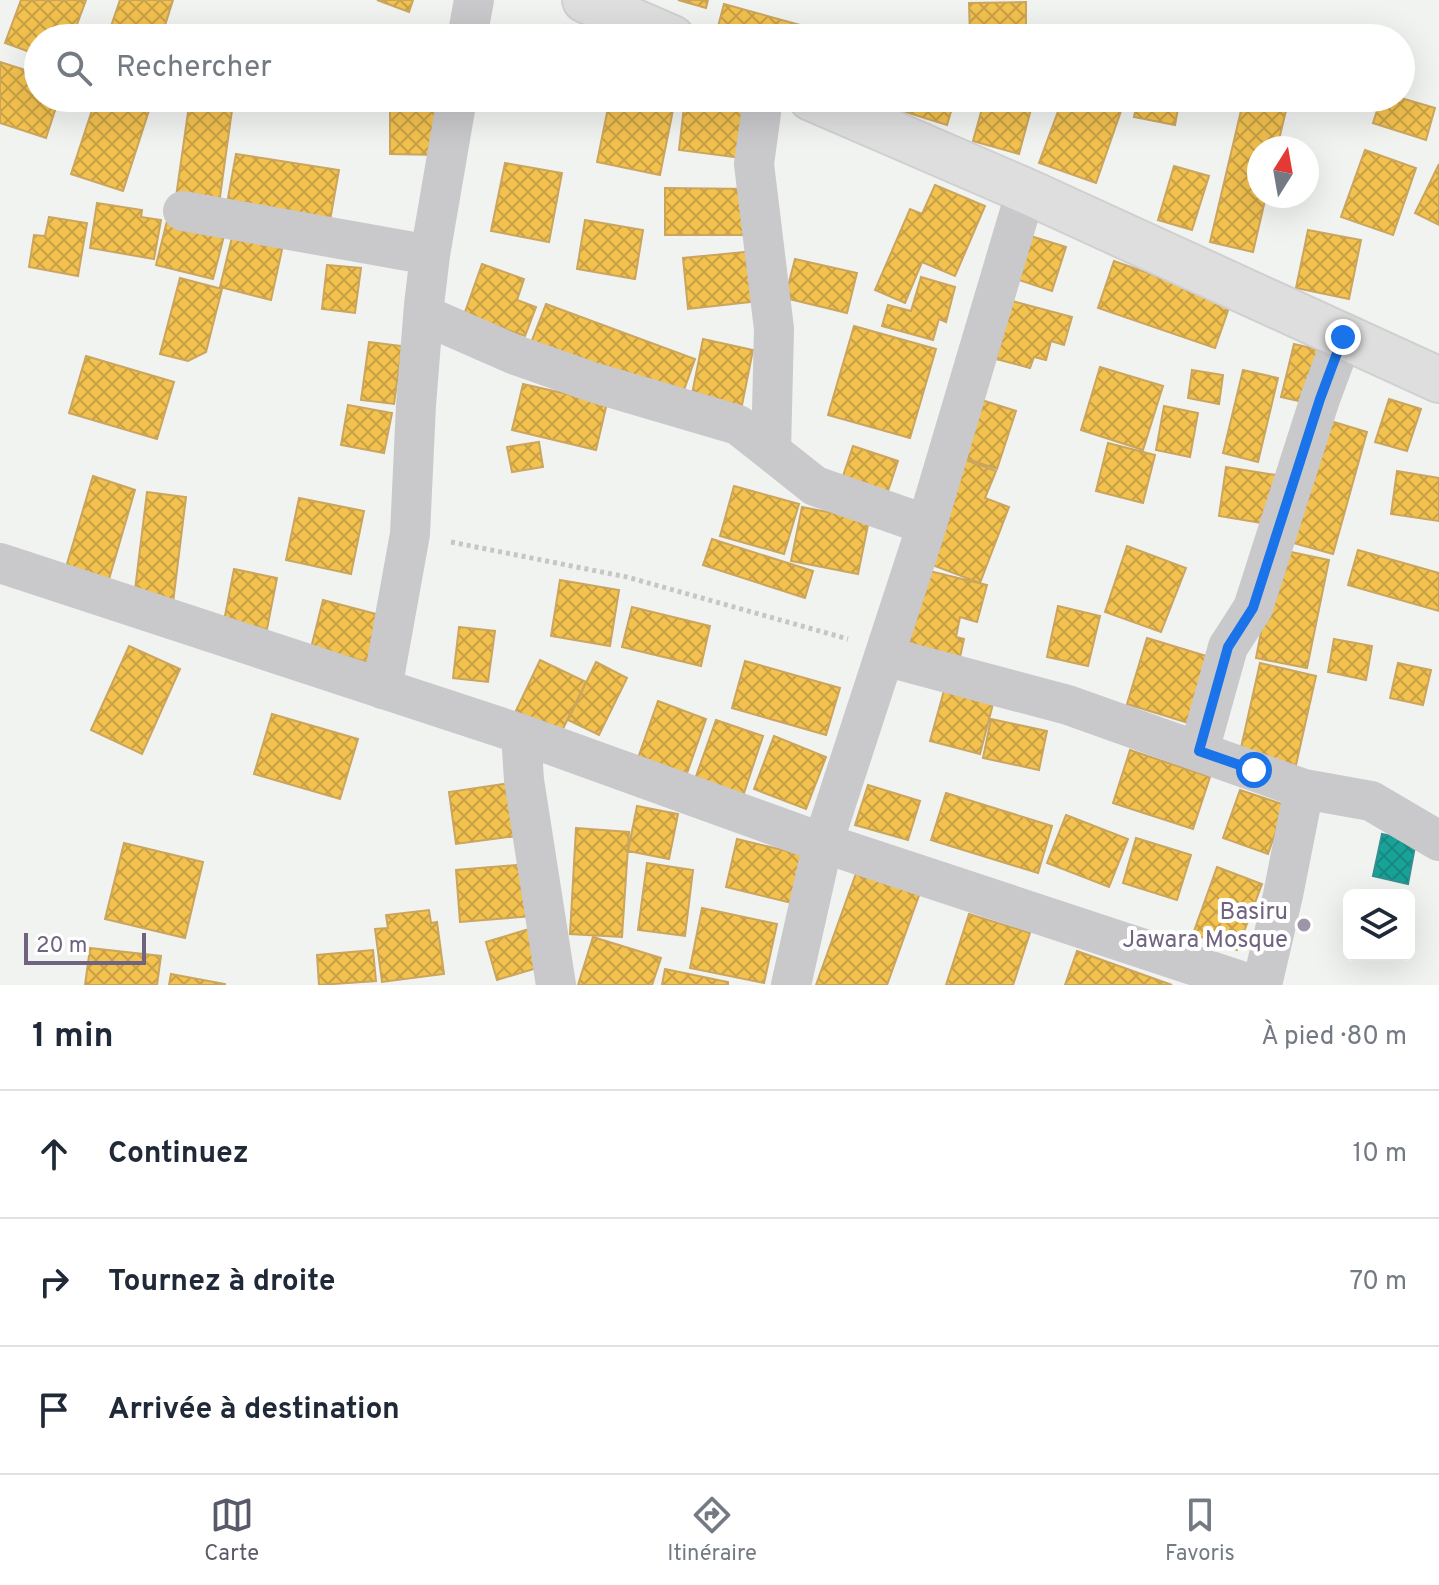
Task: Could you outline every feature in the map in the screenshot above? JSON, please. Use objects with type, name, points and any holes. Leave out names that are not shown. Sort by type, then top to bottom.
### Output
[{"type":"street","points":[[470,24],[474,0]]},
{"type":"street","points":[[585,0],[640,24]]},
{"type":"street","points":[[382,689],[410,534],[416,405],[430,255],[455,112]]},
{"type":"street","points":[[761,112],[754,164],[774,329],[771,451]]},
{"type":"street","points":[[843,112],[1026,191],[1439,380]]},
{"type":"street","points":[[791,985],[823,843],[927,525],[1026,191]]},
{"type":"street","points":[[183,211],[430,255]]},
{"type":"street","points":[[424,315],[513,354],[738,425],[815,486],[927,525]]},
{"type":"street","points":[[1199,751],[1228,647],[1253,608],[1343,337]]},
{"type":"street","points":[[0,563],[521,734],[823,843],[1253,985]]},
{"type":"street","points":[[885,653],[1068,705],[1304,789],[1371,801],[1439,841]]},
{"type":"street","points":[[521,734],[524,780],[556,985]]},
{"type":"street","points":[[1262,985],[1304,789]]},
{"type":"path","points":[[410,534],[627,577],[885,653]]},
{"type":"building: Logements","points":[[21,0],[86,0],[77,24],[24,24],[24,50],[5,43]]},
{"type":"building: Logements","points":[[120,0],[173,0],[165,24],[112,24]]},
{"type":"building: Logements","points":[[377,0],[413,0],[409,12]]},
{"type":"building: Logements","points":[[678,0],[708,0],[706,8]]},
{"type":"building: Logements","points":[[1026,2],[1026,24],[970,24],[969,3]]},
{"type":"building: Logements","points":[[724,4],[796,24],[719,24]]},
{"type":"building: Logements","points":[[0,62],[24,70],[24,112],[54,112],[46,138],[0,123]]},
{"type":"building: Logements","points":[[1415,102],[1435,108],[1426,140],[1373,123],[1377,112],[1415,112]]},
{"type":"building: Logements","points":[[91,112],[148,112],[123,191],[71,174]]},
{"type":"building: Logements","points":[[188,112],[232,112],[219,204],[176,197]]},
{"type":"building: Logements","points":[[390,112],[438,112],[438,155],[390,154]]},
{"type":"building: Logements","points":[[607,112],[673,112],[660,175],[597,162]]},
{"type":"building: Logements","points":[[683,112],[746,112],[741,158],[679,150]]},
{"type":"building: Logements","points":[[906,112],[951,112],[947,125]]},
{"type":"building: Logements","points":[[981,112],[1030,112],[1019,154],[973,141]]},
{"type":"building: Logements","points":[[1058,112],[1121,112],[1096,183],[1039,163]]},
{"type":"building: Logements","points":[[1135,112],[1177,112],[1175,125],[1134,117]]},
{"type":"building: Logements","points":[[1241,112],[1286,112],[1280,136],[1247,136],[1247,208],[1263,208],[1253,252],[1210,242]]},
{"type":"building: Logements","points":[[1365,150],[1416,168],[1393,235],[1341,217]]},
{"type":"building: Logements","points":[[236,154],[339,170],[329,226],[226,209]]},
{"type":"building: Logements","points":[[505,163],[562,173],[549,242],[491,231]]},
{"type":"building: Logements","points":[[1439,164],[1439,225],[1415,213]]},
{"type":"building: Logements","points":[[1174,166],[1209,176],[1192,230],[1158,220]]},
{"type":"building: Logements","points":[[935,185],[985,206],[955,276],[922,262],[905,303],[875,290],[910,209],[922,214]]},
{"type":"building: Logements","points":[[665,188],[752,189],[751,235],[665,235]]},
{"type":"building: Logements","points":[[97,203],[142,210],[141,217],[161,220],[154,259],[90,248]]},
{"type":"building: Logements","points":[[49,217],[87,223],[78,276],[29,267],[34,235],[45,236]]},
{"type":"building: Logements","points":[[168,217],[225,232],[213,279],[156,265]]},
{"type":"building: Logements","points":[[585,220],[643,230],[635,279],[577,269]]},
{"type":"building: Logements","points":[[1308,230],[1361,240],[1349,299],[1296,288]]},
{"type":"building: Logements","points":[[233,233],[283,245],[271,300],[220,287]]},
{"type":"building: Logements","points":[[1021,233],[1066,247],[1052,291],[1007,276]]},
{"type":"building: Logements","points":[[754,251],[759,301],[688,309],[683,258]]},
{"type":"building: Logements","points":[[795,259],[857,273],[847,313],[785,298]]},
{"type":"building: Logements","points":[[1114,261],[1231,302],[1215,348],[1098,308]]},
{"type":"building: Logements","points":[[482,264],[524,279],[517,300],[536,307],[525,336],[464,315]]},
{"type":"building: Logements","points":[[327,265],[361,268],[355,313],[322,309]]},
{"type":"building: Logements","points":[[921,277],[955,287],[946,322],[939,319],[933,340],[882,326],[888,305],[911,311]]},
{"type":"building: Logements","points":[[180,278],[222,289],[206,352],[188,361],[160,354]]},
{"type":"building: Logements","points":[[1012,301],[1072,317],[1064,345],[1051,341],[1046,360],[1034,357],[1030,368],[996,359]]},
{"type":"building: Logements","points":[[546,304],[695,359],[679,404],[529,348]]},
{"type":"building: Logements","points":[[854,326],[936,349],[910,438],[828,415]]},
{"type":"building: Logements","points":[[703,339],[753,350],[740,415],[690,404]]},
{"type":"building: Logements","points":[[369,342],[402,346],[394,404],[361,400]]},
{"type":"building: Logements","points":[[1294,344],[1329,352],[1316,405],[1281,397]]},
{"type":"building: Logements","points":[[86,356],[174,382],[157,439],[69,413]]},
{"type":"building: Logements","points":[[1100,367],[1163,386],[1143,450],[1081,430]]},
{"type":"building: Logements","points":[[1192,370],[1223,375],[1219,404],[1188,398]]},
{"type":"building: Logements","points":[[1243,370],[1278,378],[1258,462],[1223,453]]},
{"type":"building: Logements","points":[[523,384],[607,403],[596,450],[512,430]]},
{"type":"building: Logements","points":[[969,396],[1016,411],[997,469],[950,453]]},
{"type":"building: Logements","points":[[1389,399],[1421,409],[1407,451],[1375,442]]},
{"type":"building: Logements","points":[[348,405],[392,413],[384,453],[341,445]]},
{"type":"building: Logements","points":[[1164,406],[1198,413],[1190,457],[1156,450]]},
{"type":"building: Logements","points":[[1324,419],[1367,432],[1333,554],[1290,542]]},
{"type":"building: Logements","points":[[539,442],[543,467],[512,472],[507,447]]},
{"type":"building: Logements","points":[[1108,443],[1155,455],[1143,503],[1096,491]]},
{"type":"building: Logements","points":[[853,446],[898,461],[887,494],[842,479]]},
{"type":"building: Logements","points":[[963,459],[996,471],[985,498],[1009,507],[980,583],[924,562]]},
{"type":"building: Logements","points":[[1226,467],[1282,476],[1273,525],[1219,516]]},
{"type":"building: Logements","points":[[1397,471],[1439,478],[1439,521],[1391,514]]},
{"type":"building: Logements","points":[[93,476],[135,490],[107,586],[64,574]]},
{"type":"building: Logements","points":[[734,486],[799,504],[784,554],[720,536]]},
{"type":"building: Logements","points":[[147,492],[186,497],[173,603],[134,598]]},
{"type":"building: Logements","points":[[299,498],[364,511],[351,574],[286,560]]},
{"type":"building: Logements","points":[[802,507],[869,520],[858,574],[791,561]]},
{"type":"building: Logements","points":[[712,539],[813,571],[805,598],[703,565]]},
{"type":"building: Logements","points":[[1127,546],[1186,568],[1161,632],[1105,612]]},
{"type":"building: Logements","points":[[1277,549],[1329,560],[1307,668],[1256,658]]},
{"type":"building: Logements","points":[[1358,550],[1439,573],[1439,611],[1348,585]]},
{"type":"building: Logements","points":[[913,567],[987,585],[977,622],[960,617],[956,637],[964,639],[960,657],[894,640]]},
{"type":"building: Logements","points":[[234,569],[277,578],[267,629],[224,621]]},
{"type":"building: Logements","points":[[560,580],[619,590],[610,646],[551,636]]},
{"type":"building: Logements","points":[[323,600],[380,615],[368,662],[311,648]]},
{"type":"building: Logements","points":[[1058,606],[1100,616],[1088,666],[1047,657]]},
{"type":"building: Logements","points":[[632,607],[710,626],[701,666],[622,647]]},
{"type":"building: Logements","points":[[459,627],[495,631],[488,682],[453,678]]},
{"type":"building: Logements","points":[[1147,638],[1216,659],[1195,725],[1127,704]]},
{"type":"building: Logements","points":[[1334,639],[1372,646],[1366,680],[1328,672]]},
{"type":"building: Logements","points":[[129,646],[180,669],[142,754],[91,730]]},
{"type":"building: Logements","points":[[540,660],[586,682],[558,739],[513,717]]},
{"type":"building: Logements","points":[[745,661],[840,688],[826,735],[732,708]]},
{"type":"building: Logements","points":[[596,662],[627,678],[599,735],[568,720]]},
{"type":"building: Logements","points":[[1260,663],[1316,676],[1296,765],[1240,752]]},
{"type":"building: Logements","points":[[1398,663],[1431,670],[1423,705],[1390,698]]},
{"type":"building: Logements","points":[[945,687],[994,700],[980,754],[930,741]]},
{"type":"building: Logements","points":[[658,701],[706,719],[685,779],[637,761]]},
{"type":"building: Logements","points":[[272,714],[358,739],[340,799],[254,774]]},
{"type":"building: Logements","points":[[991,719],[1047,731],[1039,770],[983,758]]},
{"type":"building: Logements","points":[[716,720],[763,736],[742,799],[694,782]]},
{"type":"building: Logements","points":[[774,736],[826,757],[806,809],[754,789]]},
{"type":"building: Logements","points":[[1130,750],[1210,777],[1193,829],[1113,803]]},
{"type":"building: Logements","points":[[516,782],[524,835],[456,844],[449,792]]},
{"type":"building: Logements","points":[[868,785],[920,801],[908,840],[855,825]]},
{"type":"building: Logements","points":[[1240,790],[1285,805],[1268,854],[1223,838]]},
{"type":"building: Logements","points":[[946,793],[1052,826],[1038,873],[931,840]]},
{"type":"building: Logements","points":[[637,806],[678,814],[669,859],[628,851]]},
{"type":"building: Logements","points":[[1066,815],[1128,839],[1109,887],[1047,863]]},
{"type":"building: Logements","points":[[576,828],[629,832],[622,937],[570,934]]},
{"type":"building: Logements","points":[[1136,838],[1191,855],[1177,900],[1123,883]]},
{"type":"building: Logements","points":[[737,839],[804,855],[792,903],[726,887]]},
{"type":"building: Logements","points":[[124,843],[203,862],[185,938],[105,919]]},
{"type":"building: Logements","points":[[647,863],[693,870],[685,936],[638,930]]},
{"type":"building: Logements","points":[[528,864],[533,916],[460,922],[456,870]]},
{"type":"building: Logements","points":[[859,865],[922,887],[887,985],[816,985]]},
{"type":"building: Logements","points":[[1217,867],[1262,884],[1237,950],[1193,934]]},
{"type":"building: Logements","points":[[702,908],[777,924],[764,983],[690,968]]},
{"type":"building: Logements","points":[[429,910],[431,923],[437,922],[444,974],[382,982],[375,929],[388,928],[386,915]]},
{"type":"building: Logements","points":[[969,914],[1030,933],[1013,985],[946,985]]},
{"type":"building: Logements","points":[[529,929],[540,967],[497,980],[486,942]]},
{"type":"building: Logements","points":[[593,937],[661,958],[652,985],[578,985]]},
{"type":"building: Logements","points":[[90,948],[161,956],[157,985],[85,985]]},
{"type":"building: Logements","points":[[373,950],[376,981],[319,985],[317,955]]},
{"type":"building: Logements","points":[[1077,951],[1172,985],[1065,985]]},
{"type":"building: Logements","points":[[665,969],[728,982],[728,985],[662,985]]},
{"type":"building: Logements","points":[[171,974],[225,984],[225,985],[169,985]]},
{"type":"building: Public","points":[[1382,834],[1416,841],[1408,884],[1373,876]]},
{"type":"place","name":"Basiru Jawara Mosque","points":[[1304,925]]},
{"type":"route","points":[[1254,770],[1199,751],[1228,647],[1253,608],[1343,337]]}]
